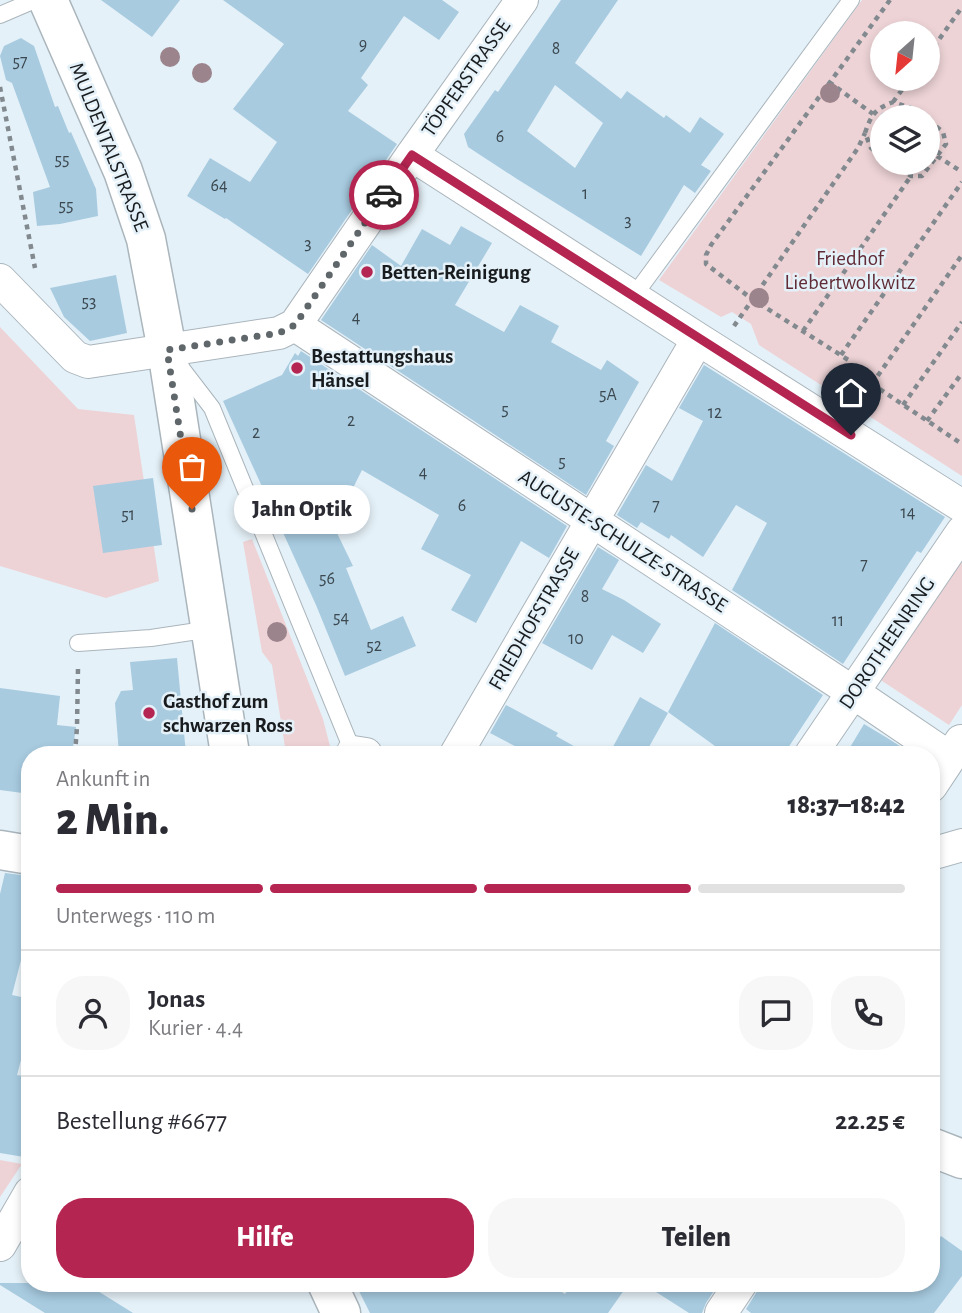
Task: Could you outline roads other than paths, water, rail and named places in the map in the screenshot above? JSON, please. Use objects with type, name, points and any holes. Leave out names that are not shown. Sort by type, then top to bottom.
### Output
[{"type":"main road","name":"MULDENTALSTRASSE","points":[[48,0],[123,170],[146,239],[167,350],[229,746]]},
{"type":"main road","points":[[0,850],[21,854]]},
{"type":"main road","points":[[940,1150],[962,1159]]},
{"type":"main road","points":[[331,1292],[341,1313]]},
{"type":"street","name":"TÖPFERSTRASSE","points":[[295,325],[522,0]]},
{"type":"street","points":[[412,155],[962,506]]},
{"type":"street","points":[[0,280],[75,357],[88,362],[279,333],[295,325]]},
{"type":"street","name":"AUGUSTE-SCHULZE-STRASSE","points":[[295,325],[854,693],[956,749]]},
{"type":"street","name":"FRIEDHOFSTRASSE","points":[[461,746],[698,339]]},
{"type":"street","name":"DOROTHEENRING","points":[[817,746],[962,532]]},
{"type":"street","points":[[940,773],[956,749]]},
{"type":"street","points":[[940,851],[962,845]]},
{"type":"street","points":[[0,1245],[21,1209]]},
{"type":"street","points":[[721,1313],[735,1292]]},
{"type":"lane","points":[[0,15],[35,0]]},
{"type":"lane","points":[[633,297],[850,0]]},
{"type":"lane","points":[[167,350],[212,408],[354,746]]},
{"type":"lane","points":[[78,643],[152,638],[211,629]]},
{"type":"place","name":"Betten-Reinigung","points":[[367,272]]},
{"type":"place","name":"Bestattungshaus Hänsel","points":[[297,368]]},
{"type":"place","name":"Jahn Optik","points":[[192,509]]},
{"type":"place","name":"Gasthof zum schwarzen Ross","points":[[149,713]]},
{"type":"park label","name":"Friedhof Liebertwolkwitz","points":[[850,270]]}]
